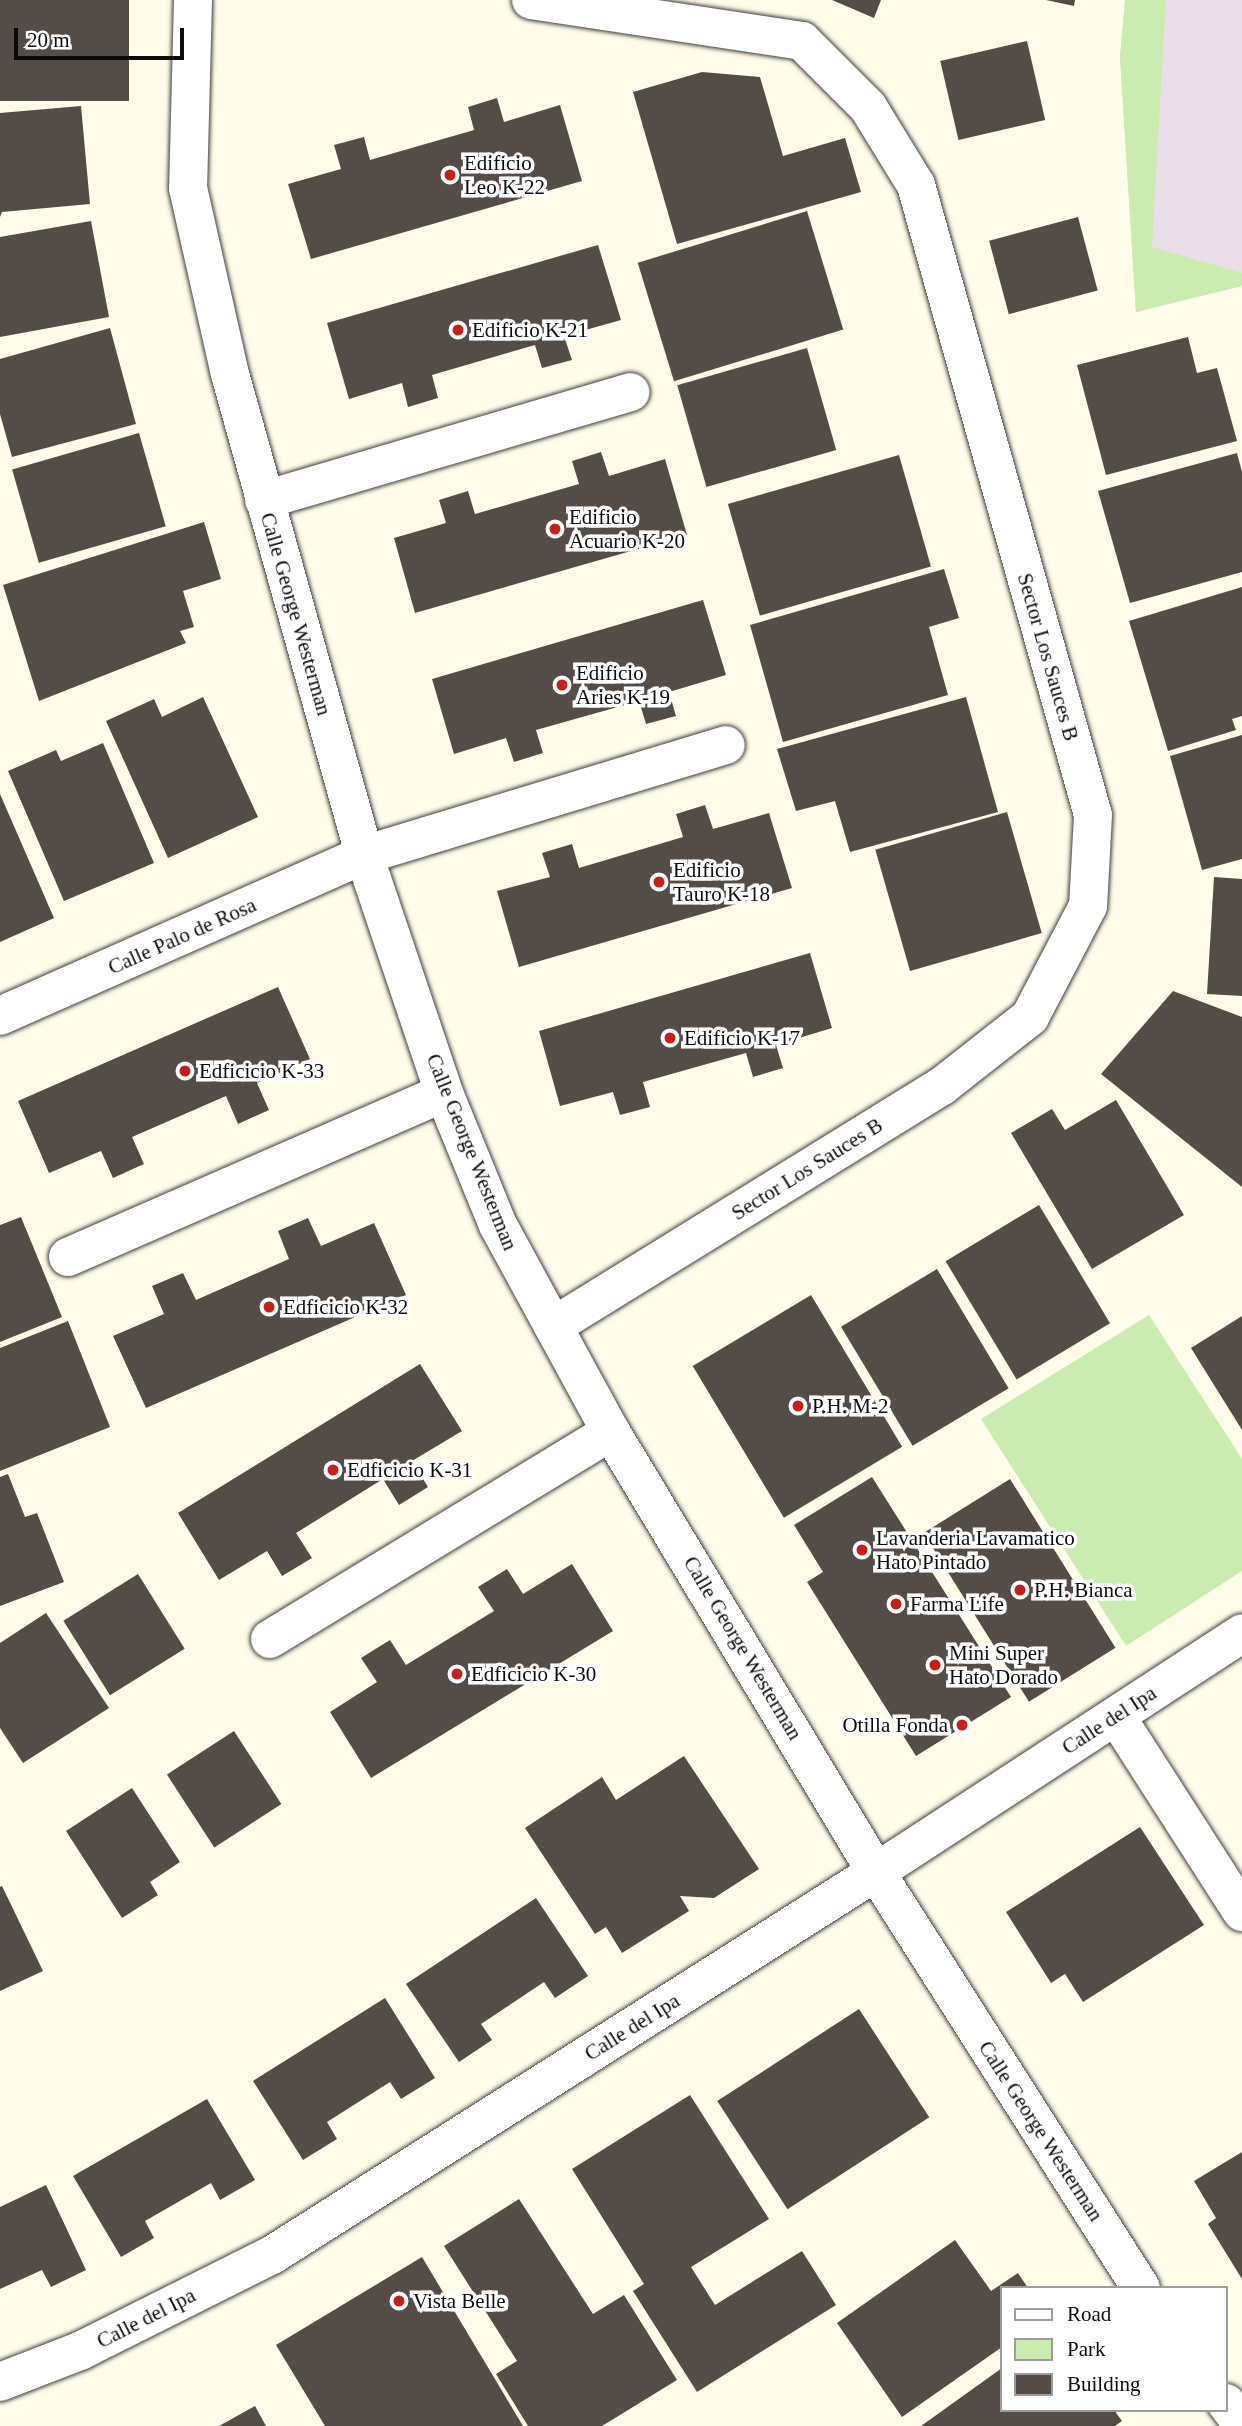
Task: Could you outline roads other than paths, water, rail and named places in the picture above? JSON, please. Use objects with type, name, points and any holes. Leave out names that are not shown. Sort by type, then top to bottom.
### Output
[{"type":"street","name":"Calle George Westerman","points":[[194,0],[188,188],[264,500],[364,855],[444,1093],[498,1225],[611,1432],[876,1872],[1140,2286]]},
{"type":"street","name":"Sector Los Sauces B","points":[[531,0],[592,6],[802,41],[869,107],[916,184],[1093,815],[1088,905],[1030,1017],[943,1086],[553,1326]]},
{"type":"street","points":[[264,500],[630,392]]},
{"type":"street","name":"Calle Palo de Rosa","points":[[0,1016],[364,855],[726,746]]},
{"type":"street","points":[[68,1256],[444,1093]]},
{"type":"street","points":[[270,1639],[611,1432]]},
{"type":"street","name":"Calle del Ipa","points":[[0,2382],[80,2351],[272,2255],[876,1872],[1242,1633]]},
{"type":"street","points":[[1116,1716],[1242,1912]]},
{"type":"street","points":[[1228,2406],[1242,2424]]},
{"type":"place","name":"Edificio Leo K-22","points":[[450,175]]},
{"type":"place","name":"Edificio K-21","points":[[458,330]]},
{"type":"place","name":"Edificio Acuario K-20","points":[[555,529]]},
{"type":"place","name":"Edificio Aries K-19","points":[[562,685]]},
{"type":"place","name":"Edificio Tauro K-18","points":[[659,882]]},
{"type":"place","name":"Edificio K-17","points":[[670,1038]]},
{"type":"place","name":"Edficicio K-33","points":[[185,1071]]},
{"type":"place","name":"Edficicio K-32","points":[[269,1307]]},
{"type":"place","name":"P.H. M-2","points":[[798,1406]]},
{"type":"place","name":"Edficicio K-31","points":[[333,1470]]},
{"type":"place","name":"Lavanderia Lavamatico Hato Pintado","points":[[862,1550]]},
{"type":"place","name":"P.H. Bianca","points":[[1020,1590]]},
{"type":"place","name":"Farma Life","points":[[896,1604]]},
{"type":"place","name":"Mini Super Hato Dorado","points":[[935,1665]]},
{"type":"place","name":"Edficicio K-30","points":[[457,1674]]},
{"type":"place","name":"Otilla Fonda","points":[[962,1725]]},
{"type":"place","name":"Vista Belle","points":[[399,2301]]}]
